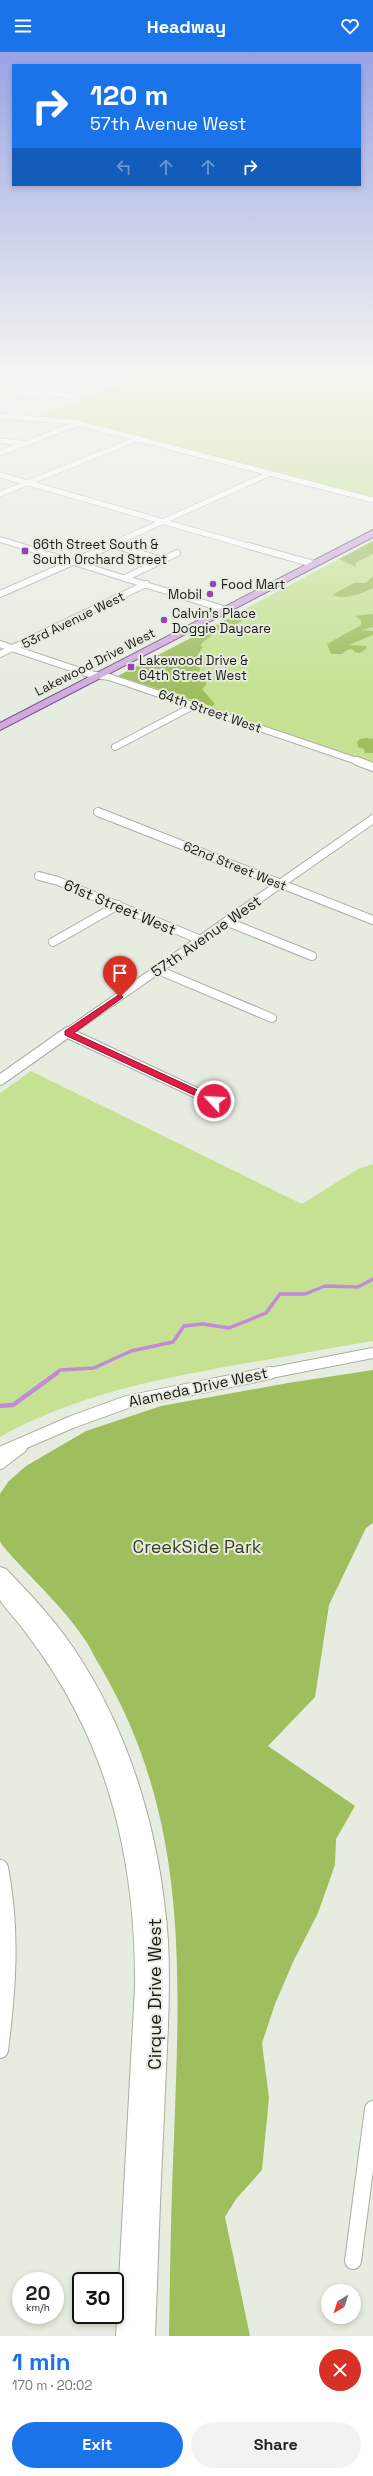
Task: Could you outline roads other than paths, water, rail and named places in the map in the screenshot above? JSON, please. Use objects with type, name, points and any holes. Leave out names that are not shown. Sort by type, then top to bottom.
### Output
[{"type":"main road","name":"Lakewood Drive West","points":[[0,727],[373,533]]},
{"type":"main road","points":[[0,539],[227,610]]},
{"type":"main road","name":"Cirque Drive West","points":[[0,1574],[37,1614],[87,1684],[122,1760],[137,1809],[146,1851],[154,1906],[158,1979],[143,2336]]},
{"type":"main road","name":"Cirque Drive West","points":[[0,1589],[26,1619],[61,1666],[91,1720],[111,1765],[125,1815],[138,1877],[142,1912],[145,1986],[128,2336]]},
{"type":"street","points":[[20,481],[161,522],[314,564]]},
{"type":"street","points":[[0,494],[34,481]]},
{"type":"street","points":[[0,594],[254,481]]},
{"type":"street","points":[[300,481],[373,500]]},
{"type":"street","points":[[112,544],[162,560]]},
{"type":"street","points":[[125,578],[177,553]]},
{"type":"street","name":"53rd Avenue West","points":[[0,654],[146,584]]},
{"type":"street","name":"64th Street West","points":[[0,644],[193,706],[373,767]]},
{"type":"street","points":[[115,747],[193,706]]},
{"type":"street","name":"62nd Street West","points":[[98,812],[373,920]]},
{"type":"street","name":"57th Avenue West","points":[[0,1080],[228,922],[373,819]]},
{"type":"street","name":"61st Street West","points":[[39,876],[58,881],[201,940]]},
{"type":"street","points":[[53,942],[118,906]]},
{"type":"street","points":[[228,922],[312,956]]},
{"type":"street","points":[[158,970],[272,1018]]},
{"type":"street","points":[[68,1033],[214,1101]]},
{"type":"street","name":"Alameda Drive West","points":[[0,1453],[105,1408],[146,1396],[373,1352]]},
{"type":"street","name":"Alameda Drive West","points":[[0,1463],[29,1441]]},
{"type":"street","points":[[0,1868],[10,1923],[9,1976],[0,2050]]},
{"type":"street","points":[[353,2261],[373,2109]]},
{"type":"waterway","points":[[55,1374],[60,1370],[94,1368],[131,1351],[173,1342],[184,1326],[203,1324],[229,1328],[266,1313],[280,1294],[305,1294],[325,1286],[358,1287],[373,1279]]},
{"type":"waterway","points":[[0,1406],[13,1405],[57,1373]]},
{"type":"place","name":"66th Street South & South Orchard Street","points":[[25,551]]},
{"type":"place","name":"Food Mart","points":[[213,584]]},
{"type":"place","name":"Mobil","points":[[210,594]]},
{"type":"place","name":"Calvin's Place Doggie Daycare","points":[[164,620]]},
{"type":"place","name":"Lakewood Drive & 64th Street West","points":[[131,667]]},
{"type":"park label","name":"CreekSide Park","points":[[197,1546]]}]
